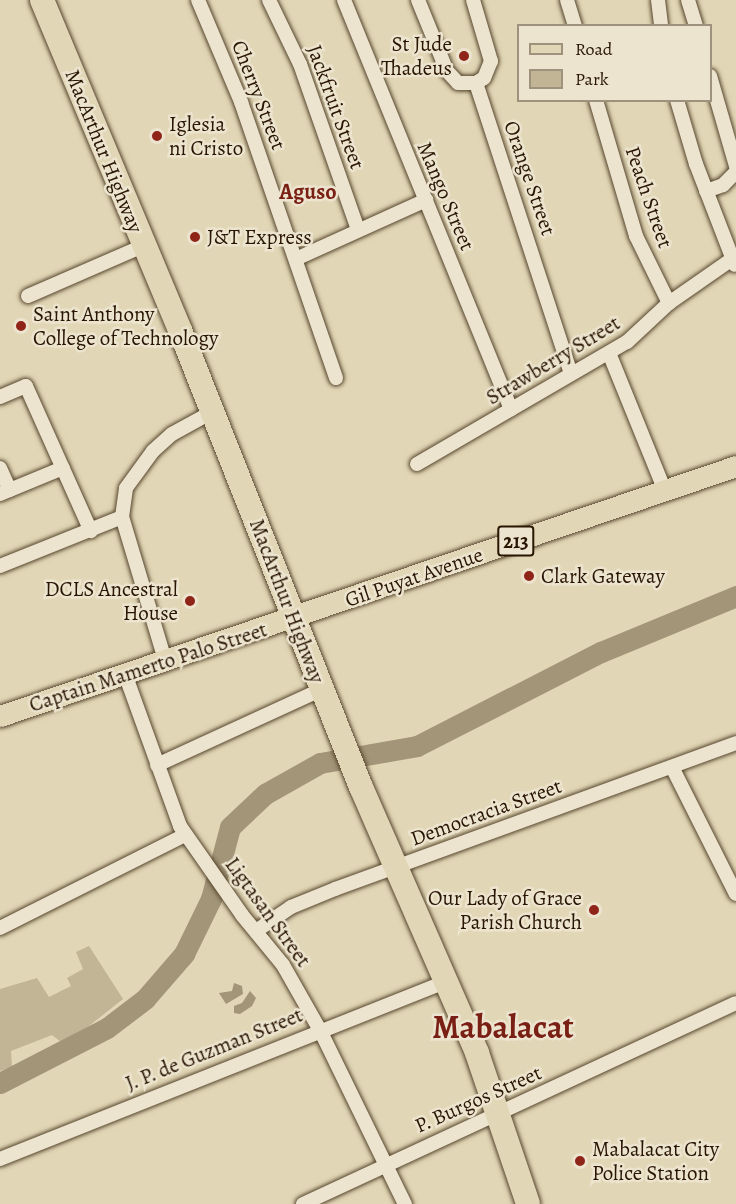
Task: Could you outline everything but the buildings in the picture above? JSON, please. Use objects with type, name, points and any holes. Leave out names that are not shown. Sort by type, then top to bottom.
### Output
[{"type":"highway","name":"MacArthur Highway","points":[[42,0],[296,618],[361,787],[499,1111],[528,1204]]},
{"type":"main road","name":"Gil Puyat Avenue","points":[[296,618],[736,466]]},
{"type":"main road","name":"Captain Mamerto Palo Street","points":[[0,716],[296,618]]},
{"type":"street","name":"Cherry Street","points":[[198,0],[241,102],[298,258],[336,378]]},
{"type":"street","name":"Jackfruit Street","points":[[269,0],[300,64],[358,231]]},
{"type":"street","name":"Mango Street","points":[[344,0],[510,408]]},
{"type":"street","points":[[418,0],[447,71],[458,83],[476,82],[484,78],[491,61],[473,0]]},
{"type":"street","points":[[567,0],[574,24]]},
{"type":"street","points":[[658,0],[661,24]]},
{"type":"street","points":[[688,0],[695,24]]},
{"type":"street","points":[[712,80],[736,166]]},
{"type":"street","name":"Orange Street","points":[[476,82],[571,374]]},
{"type":"street","name":"Peach Street","points":[[597,102],[636,236],[669,303]]},
{"type":"street","points":[[678,102],[706,191],[734,263]]},
{"type":"street","points":[[706,191],[723,185],[736,171]]},
{"type":"street","points":[[298,258],[426,200]]},
{"type":"street","points":[[28,296],[143,246]]},
{"type":"street","name":"Strawberry Street","points":[[417,464],[510,408],[609,353],[669,303],[734,263]]},
{"type":"street","points":[[609,353],[665,491]]},
{"type":"street","points":[[0,397],[26,386],[91,531]]},
{"type":"street","points":[[165,660],[122,517],[126,488],[139,467],[172,434],[212,412]]},
{"type":"street","points":[[0,468],[5,492],[63,468]]},
{"type":"street","points":[[0,566],[122,517]]},
{"type":"street","name":"Ligtasan Street","points":[[125,674],[185,835],[242,915],[272,946],[320,1029],[405,1204]]},
{"type":"street","points":[[157,765],[322,689]]},
{"type":"street","name":"Democracia Street","points":[[256,931],[291,907],[736,743]]},
{"type":"street","points":[[672,767],[736,894]]},
{"type":"street","points":[[0,928],[185,835]]},
{"type":"street","name":"J. P. de Guzman Street","points":[[0,1159],[320,1029],[445,982]]},
{"type":"street","name":"P. Burgos Street","points":[[303,1204],[384,1164],[736,1003]]},
{"type":"green space","points":[[89,946],[123,999],[65,1045],[52,1035],[11,1051],[12,1067],[0,1071],[0,989],[37,978],[49,997],[71,986],[67,978],[83,969],[76,952]]},
{"type":"shaded area","points":[[234,983],[242,986],[243,994],[226,1004],[219,993],[232,991]]},
{"type":"shaded area","points":[[250,991],[256,998],[252,1006],[240,1014],[234,1013],[234,1006],[242,1003]]},
{"type":"waterway","points":[[0,1083],[107,1028],[145,999],[184,954],[211,899],[230,827],[265,794],[320,763],[417,746],[601,652],[736,596]]},
{"type":"place","name":"St Jude Thadeus","points":[[464,56]]},
{"type":"place","name":"Iglesia ni Cristo","points":[[157,136]]},
{"type":"place","name":"J&T Express","points":[[195,237]]},
{"type":"place","name":"Saint Anthony College of Technology","points":[[21,326]]},
{"type":"place","name":"Clark Gateway","points":[[529,576]]},
{"type":"place","name":"DCLS Ancestral House","points":[[190,601]]},
{"type":"place","name":"Our Lady of Grace Parish Church","points":[[594,910]]},
{"type":"place","name":"Mabalacat City Police Station","points":[[580,1161]]},
{"type":"district","name":"Aguso","points":[[308,193]]},
{"type":"district","name":"Mabalacat","points":[[503,1027]]}]
